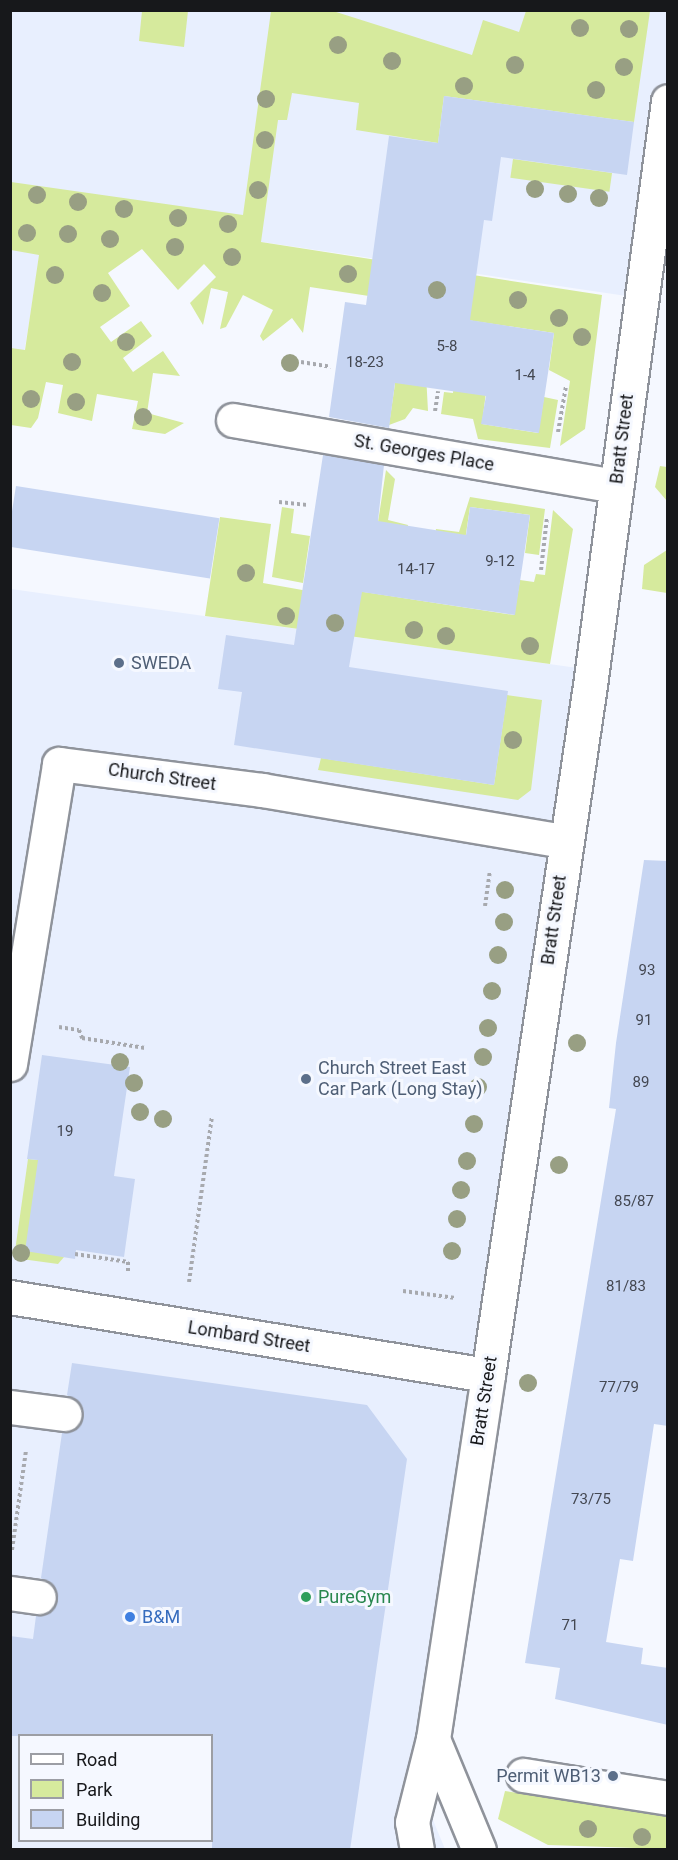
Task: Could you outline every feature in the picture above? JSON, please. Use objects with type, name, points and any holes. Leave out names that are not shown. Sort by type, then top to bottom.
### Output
[{"type":"street","name":"Bratt Street","points":[[417,1850],[412,1822],[433,1739],[488,1376],[616,486],[667,102]]},
{"type":"street","name":"St. Georges Place","points":[[233,420],[616,486]]},
{"type":"street","name":"Church Street","points":[[10,1064],[59,764],[262,790],[565,841]]},
{"type":"street","name":"Lombard Street","points":[[11,1301],[488,1376]]},
{"type":"street","points":[[10,1407],[65,1414]]},
{"type":"street","points":[[433,1739],[479,1850]]},
{"type":"street","points":[[522,1775],[668,1798]]},
{"type":"path","points":[[302,362],[331,367]]},
{"type":"path","points":[[557,442],[566,386]]},
{"type":"path","points":[[434,417],[438,392]]},
{"type":"path","points":[[279,502],[309,505]]},
{"type":"path","points":[[541,570],[548,505]]},
{"type":"path","points":[[485,906],[492,860]]},
{"type":"path","points":[[50,1026],[145,1048]]},
{"type":"path","points":[[188,1291],[212,1117]]},
{"type":"path","points":[[75,1254],[128,1262],[129,1282]]},
{"type":"path","points":[[403,1291],[466,1299]]},
{"type":"shaded area","points":[[11,11],[667,11],[667,101],[640,298],[47,210],[11,435]]},
{"type":"shaded area","points":[[11,589],[592,670],[433,1739],[433,1820],[445,1849],[11,1850]]},
{"type":"green space","points":[[142,11],[188,11],[184,47],[139,41]]},
{"type":"green space","points":[[271,11],[333,11],[472,55],[483,20],[519,32],[526,11],[650,11],[634,122],[444,96],[438,143],[356,130],[359,103],[292,93],[287,120],[278,120],[261,242],[602,295],[585,429],[560,446],[570,381],[549,370],[554,333],[381,307],[382,298],[310,287],[303,333],[292,318],[263,341],[260,336],[273,310],[243,295],[226,327],[220,329],[228,292],[211,288],[203,325],[190,303],[216,277],[204,264],[178,290],[142,249],[108,273],[130,306],[100,327],[111,342],[141,321],[152,336],[123,358],[133,372],[163,351],[180,376],[153,373],[147,413],[184,423],[165,434],[132,429],[138,401],[97,394],[92,421],[58,413],[63,385],[46,382],[38,418],[31,428],[11,425],[11,348],[25,350],[39,255],[11,250],[11,182],[243,215]]},
{"type":"green space","points":[[513,159],[612,173],[609,192],[510,178]]},
{"type":"green space","points":[[397,370],[426,374],[428,411],[413,408],[405,419],[389,425]]},
{"type":"green space","points":[[454,380],[487,384],[482,424],[538,433],[544,397],[558,400],[550,448],[478,439],[473,419],[441,414],[444,392],[453,393]]},
{"type":"green space","points":[[660,466],[667,467],[667,501],[655,487]]},
{"type":"green space","points":[[386,470],[395,479],[388,520],[408,525],[405,539],[376,535]]},
{"type":"green space","points":[[470,497],[545,509],[539,555],[525,553],[530,515],[470,507],[464,547],[434,543],[436,529],[459,532]]},
{"type":"green space","points":[[282,507],[294,509],[291,533],[310,536],[303,583],[272,577]]},
{"type":"green space","points":[[553,510],[573,529],[550,664],[205,616],[220,517],[271,524],[263,583],[336,596],[338,588],[514,615],[520,580],[534,582],[536,574],[545,575]]},
{"type":"green space","points":[[667,550],[667,593],[642,589],[644,565]]},
{"type":"green space","points":[[507,695],[542,700],[531,790],[518,800],[318,770],[321,758],[494,785]]},
{"type":"green space","points":[[28,1159],[38,1160],[64,1257],[58,1264],[14,1258]]},
{"type":"green space","points":[[505,1791],[667,1816],[667,1849],[548,1845],[498,1819]]},
{"type":"building","points":[[444,96],[634,122],[627,175],[501,157],[492,221],[484,220],[470,320],[554,333],[539,433],[481,424],[486,396],[395,383],[389,428],[329,417],[345,302],[366,305],[389,136],[438,143]]},
{"type":"building","points":[[323,455],[384,465],[378,521],[466,535],[470,507],[530,515],[515,615],[362,592],[349,667],[508,691],[494,785],[234,745],[242,692],[218,689],[226,635],[294,645]]},
{"type":"building","points":[[16,486],[219,518],[210,578],[10,547],[10,524]]},
{"type":"building","points":[[644,860],[668,861],[668,1426],[654,1424],[633,1561],[620,1559],[606,1642],[643,1648],[641,1664],[668,1668],[668,1725],[555,1699],[560,1668],[525,1663],[616,1109],[609,1108],[616,1043]]},
{"type":"building","points":[[42,1055],[130,1067],[114,1176],[135,1179],[124,1257],[76,1250],[75,1259],[25,1251],[38,1160],[27,1159]]},
{"type":"building","points":[[72,1363],[367,1405],[407,1459],[350,1850],[212,1850],[213,1734],[18,1734],[18,1736],[10,1736],[10,1636],[33,1639],[36,1616],[47,1614],[57,1600],[56,1589],[41,1578],[62,1433],[73,1431],[83,1417],[82,1406],[67,1395]]},
{"type":"place","name":"SWEDA","points":[[119,663]]},
{"type":"place","name":"Church Street East Car Park (Long Stay)","points":[[306,1079]]},
{"type":"place","name":"PureGym","points":[[306,1597]]},
{"type":"place","name":"B&M","points":[[130,1617]]},
{"type":"place","name":"Permit WB13","points":[[613,1776]]}]
